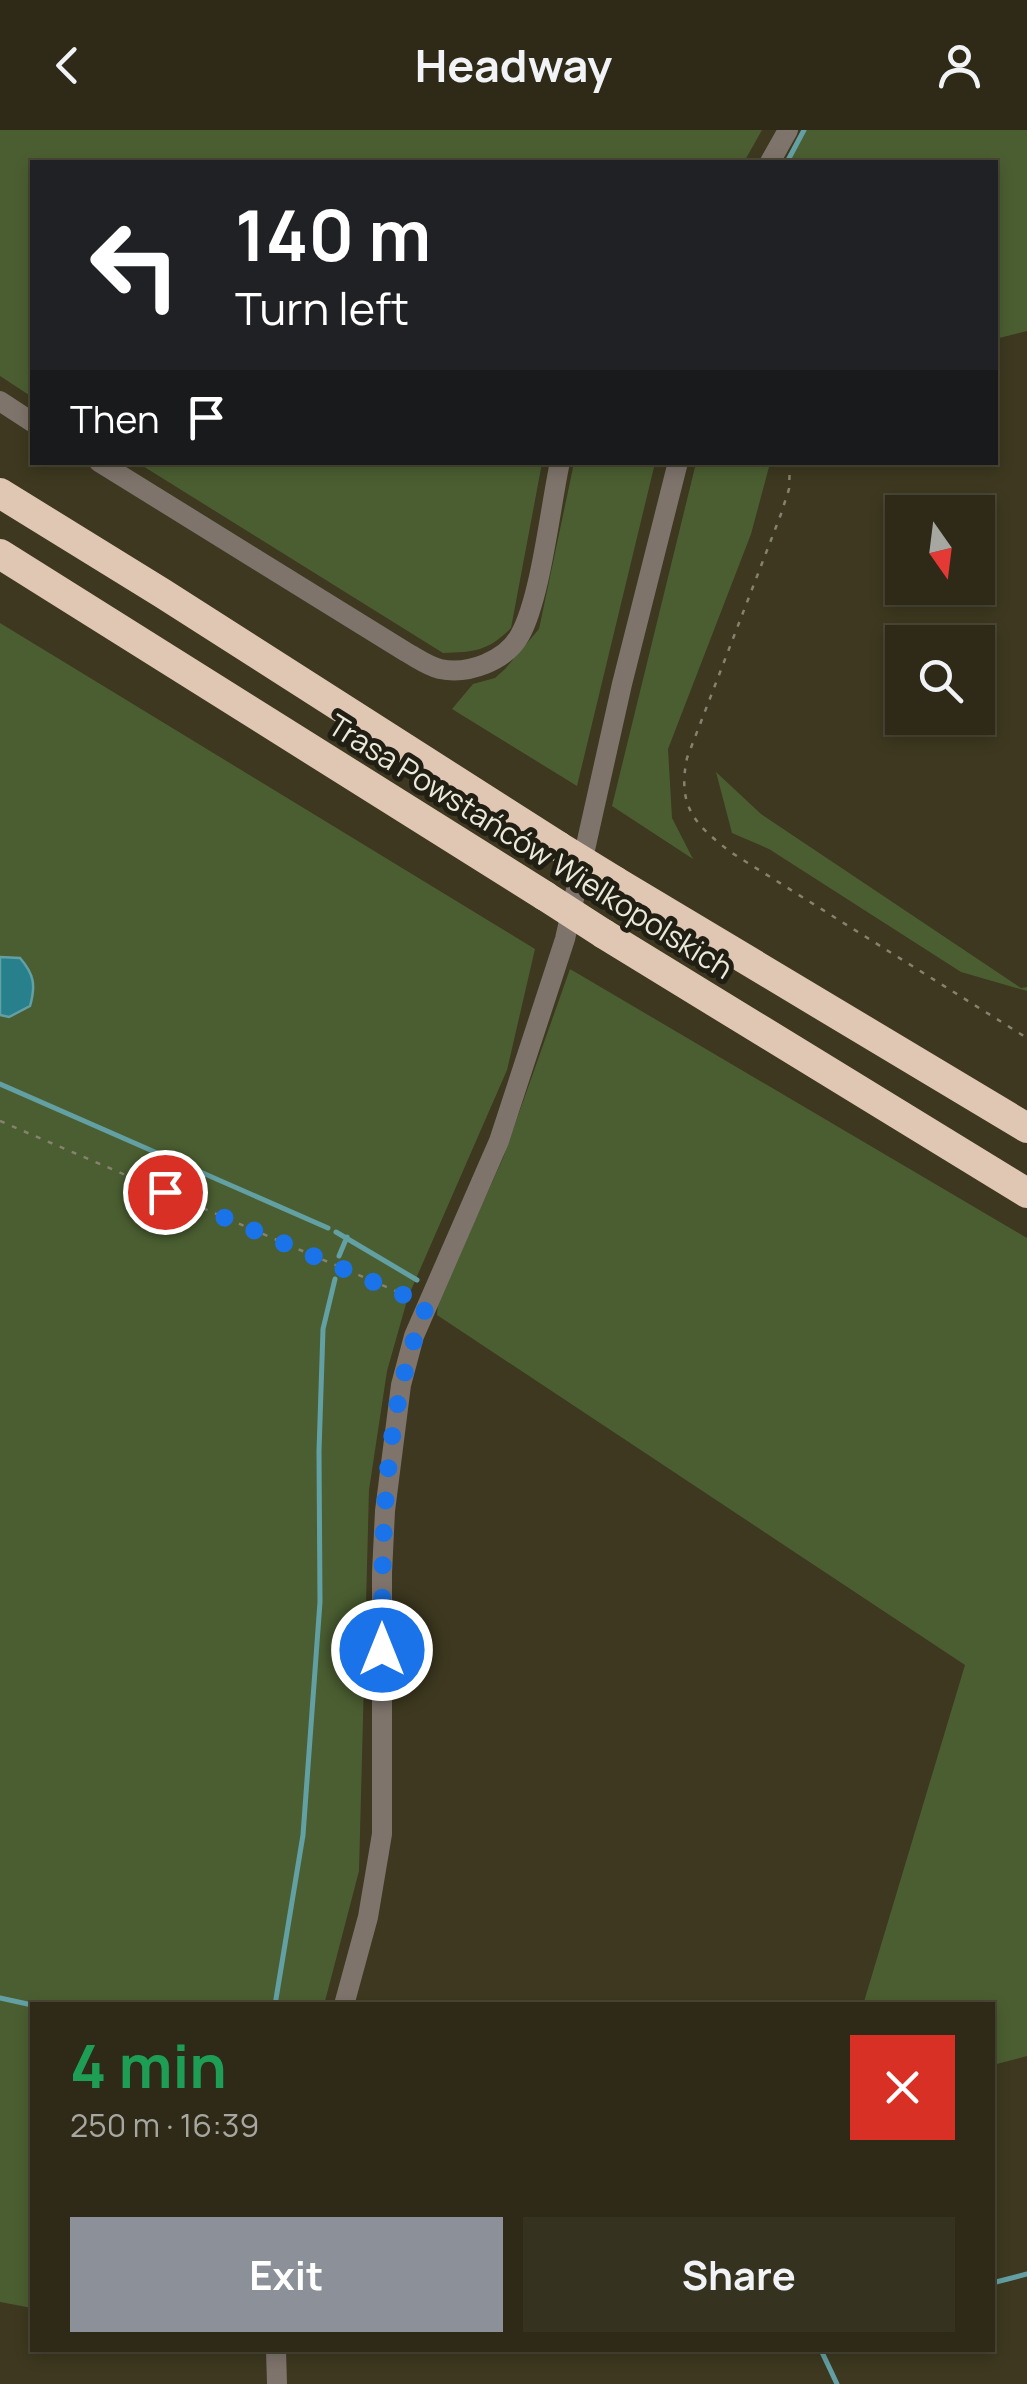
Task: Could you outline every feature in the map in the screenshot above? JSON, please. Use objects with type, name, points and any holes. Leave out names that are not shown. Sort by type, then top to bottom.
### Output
[{"type":"highway","name":"Trasa Powstańców Wielkopolskich","points":[[0,493],[558,846],[1027,1128]]},
{"type":"highway","name":"Trasa Powstańców Wielkopolskich","points":[[0,554],[604,934],[1027,1193]]},
{"type":"street","points":[[771,160],[788,130]]},
{"type":"street","points":[[0,401],[30,421]]},
{"type":"street","points":[[104,465],[406,652],[448,670],[484,664],[499,657],[521,634],[538,573],[559,465]]},
{"type":"street","points":[[345,2002],[368,1916],[382,1834],[382,1573],[400,1385],[427,1305],[499,1142],[565,939],[622,684],[677,465]]},
{"type":"street","points":[[276,2352],[277,2384]]},
{"type":"path","points":[[790,465],[789,489],[781,514],[687,758],[684,787],[691,815],[701,829],[732,853],[1027,1038]]},
{"type":"path","points":[[0,1121],[427,1305]]},
{"type":"green space","points":[[0,130],[762,130],[745,160],[30,160],[30,396],[0,376]]},
{"type":"green space","points":[[804,130],[1027,130],[1027,331],[998,338],[998,160],[788,160]]},
{"type":"green space","points":[[141,465],[542,465],[511,628],[480,649],[443,653]]},
{"type":"green space","points":[[574,465],[655,465],[577,786],[452,709],[473,684],[495,678],[505,669],[539,629]]},
{"type":"green space","points":[[696,465],[768,465],[751,534],[668,749],[672,818],[693,859],[612,806]]},
{"type":"green space","points":[[0,623],[535,949],[507,1070],[408,1297],[387,1371],[369,1490],[359,1871],[325,2002],[30,2002],[30,2308],[0,2302]]},
{"type":"green space","points":[[716,772],[761,814],[1021,988],[1027,987],[1027,991],[961,972],[769,849],[732,833]]},
{"type":"green space","points":[[570,969],[1027,1238],[1027,2056],[995,2064],[995,2002],[864,2002],[965,1665],[437,1315],[438,1302],[503,1158]]},
{"type":"water","points":[[0,957],[20,958],[32,980],[30,1006],[9,1017],[0,1015]]},
{"type":"waterway","points":[[788,160],[804,130]]},
{"type":"waterway","points":[[0,1084],[328,1228]]},
{"type":"waterway","points":[[336,1232],[417,1280]]},
{"type":"waterway","points":[[339,1256],[347,1237]]},
{"type":"waterway","points":[[275,2002],[303,1835],[320,1602],[323,1329],[335,1279]]},
{"type":"waterway","points":[[0,1998],[30,2005]]},
{"type":"waterway","points":[[995,2282],[1027,2274]]},
{"type":"waterway","points":[[822,2352],[837,2384]]},
{"type":"route","points":[[165,1192],[427,1305],[400,1385],[393,1436],[385,1511],[382,1650]]}]
